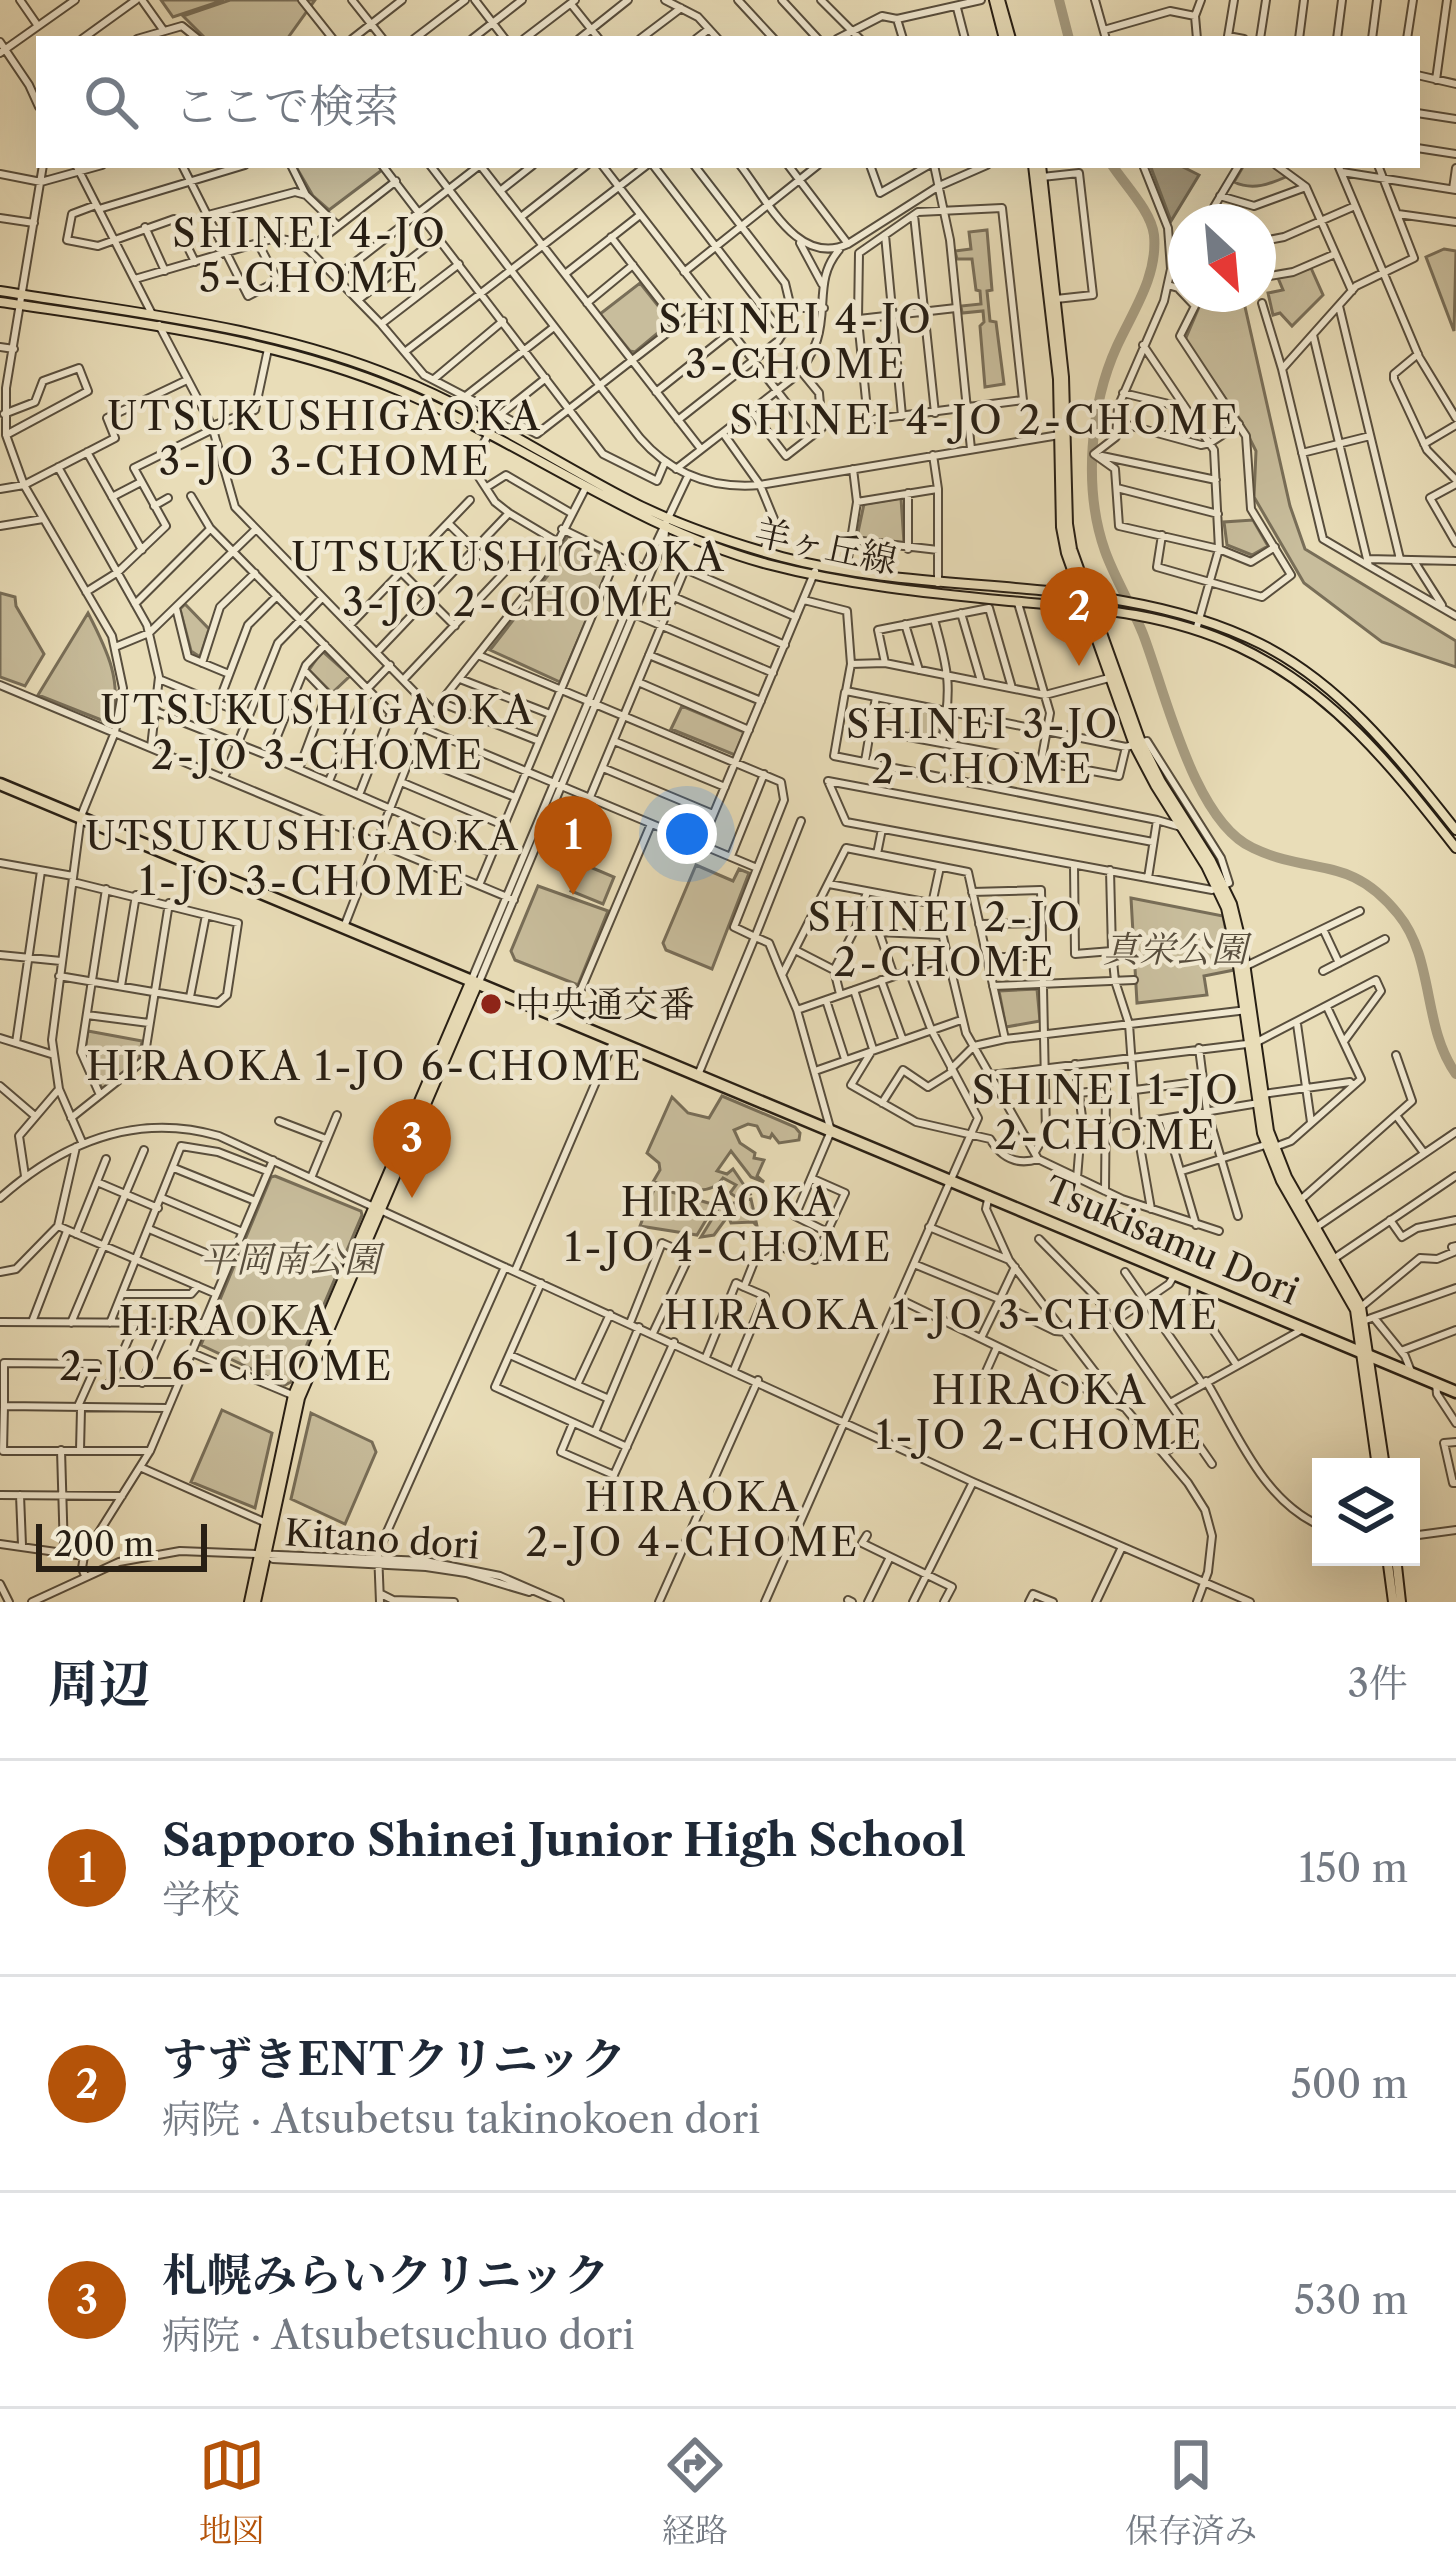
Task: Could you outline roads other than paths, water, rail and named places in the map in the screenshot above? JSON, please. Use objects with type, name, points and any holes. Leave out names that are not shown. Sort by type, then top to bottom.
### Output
[{"type":"highway","name":"Tsukisamu Dori","points":[[0,784],[1456,1392]]},
{"type":"main road","points":[[997,0],[1007,36]]},
{"type":"main road","points":[[1037,168],[1062,435]]},
{"type":"main road","points":[[1038,168],[1057,299],[1061,527],[1134,745],[1222,888],[1240,932],[1268,1148],[1366,1320],[1380,1458]]},
{"type":"main road","name":"羊ヶ丘線","points":[[0,291],[21,300],[268,349],[393,388],[492,429],[667,523],[815,570],[1107,598],[1199,618],[1263,645],[1336,694],[1378,736],[1456,830]]},
{"type":"main road","name":"羊ヶ丘線","points":[[0,302],[21,300],[153,316],[252,333],[344,358],[438,395],[585,488],[734,554],[900,591],[1112,610],[1196,630],[1281,670],[1345,717],[1456,848]]},
{"type":"main road","points":[[1088,608],[1134,745],[1180,827],[1222,888]]},
{"type":"main road","points":[[262,1554],[264,1522],[296,1397],[475,980]]},
{"type":"main road","points":[[1332,1260],[1366,1320]]},
{"type":"main road","points":[[252,1602],[296,1397]]},
{"type":"main road","points":[[1392,1566],[1397,1602]]},
{"type":"street","points":[[20,0],[38,36]]},
{"type":"street","points":[[36,99],[2,48],[63,3],[75,0]]},
{"type":"street","points":[[86,36],[139,0],[164,31]]},
{"type":"street","points":[[302,0],[331,36]]},
{"type":"street","points":[[352,0],[380,36]]},
{"type":"street","points":[[356,36],[402,0]]},
{"type":"street","points":[[418,36],[465,0]]},
{"type":"street","points":[[475,0],[503,36]]},
{"type":"street","points":[[476,36],[522,0]]},
{"type":"street","points":[[583,36],[628,0]]},
{"type":"street","points":[[665,0],[698,17],[715,36]]},
{"type":"street","points":[[738,0],[771,36]]},
{"type":"street","points":[[821,0],[857,36]]},
{"type":"street","points":[[843,36],[882,16],[897,19],[981,0]]},
{"type":"street","points":[[1095,0],[1105,35],[1171,11],[1195,16]]},
{"type":"street","points":[[1197,36],[1195,16],[1201,0]]},
{"type":"street","points":[[1228,36],[1234,0]]},
{"type":"street","points":[[1260,36],[1266,0]]},
{"type":"street","points":[[1299,36],[1304,0]]},
{"type":"street","points":[[1337,36],[1342,0]]},
{"type":"street","points":[[1372,36],[1377,0]]},
{"type":"street","points":[[1407,36],[1412,0]]},
{"type":"street","points":[[1436,80],[1448,0]]},
{"type":"street","points":[[784,1],[815,36]]},
{"type":"street","points":[[528,36],[573,2],[596,36]]},
{"type":"street","points":[[644,36],[681,8]]},
{"type":"street","points":[[957,8],[964,36]]},
{"type":"street","points":[[897,19],[902,36]]},
{"type":"street","points":[[147,36],[182,26],[194,36]]},
{"type":"street","points":[[699,36],[709,29]]},
{"type":"street","points":[[1420,76],[1456,84]]},
{"type":"street","points":[[1420,113],[1456,119]]},
{"type":"street","points":[[1420,148],[1456,154]]},
{"type":"street","points":[[0,1272],[16,1269],[58,1226],[79,1144],[58,1089],[51,1054],[81,816],[115,732],[123,688],[116,647],[24,485],[5,435],[4,414],[43,168]]},
{"type":"street","points":[[0,175],[41,182],[78,168],[213,427],[235,507],[433,710]]},
{"type":"street","points":[[184,168],[248,296],[278,281],[258,243]]},
{"type":"street","points":[[195,262],[174,219],[98,246],[67,240],[72,214],[235,168]]},
{"type":"street","points":[[292,168],[306,195],[338,226]]},
{"type":"street","points":[[385,168],[603,454],[657,481],[665,463]]},
{"type":"street","points":[[432,168],[640,438],[665,463],[688,476],[722,485],[760,485],[1062,435]]},
{"type":"street","points":[[335,277],[476,168]]},
{"type":"street","points":[[482,168],[701,449]]},
{"type":"street","points":[[500,191],[529,168]]},
{"type":"street","points":[[521,217],[583,168]]},
{"type":"street","points":[[604,168],[812,436]]},
{"type":"street","points":[[406,351],[646,168]]},
{"type":"street","points":[[652,168],[783,334]]},
{"type":"street","points":[[678,420],[783,334],[791,308],[785,283],[696,168]]},
{"type":"street","points":[[742,168],[797,239],[823,287]]},
{"type":"street","points":[[790,168],[845,246]]},
{"type":"street","points":[[684,272],[815,168]]},
{"type":"street","points":[[870,168],[880,193],[925,168]]},
{"type":"street","points":[[905,168],[908,177]]},
{"type":"street","points":[[932,168],[945,212],[970,449]]},
{"type":"street","points":[[676,469],[801,370],[820,337],[827,267],[845,246],[939,186],[980,168]]},
{"type":"street","points":[[1144,168],[1168,228]]},
{"type":"street","points":[[1215,204],[1237,168]]},
{"type":"street","points":[[1280,168],[1306,187],[1352,291]]},
{"type":"street","points":[[1282,369],[1352,291],[1414,258],[1379,168]]},
{"type":"street","points":[[1340,169],[1454,189],[1456,169]]},
{"type":"street","points":[[1340,169],[1418,354],[1456,422],[1424,444]]},
{"type":"street","points":[[1042,177],[1079,173],[1093,295],[1057,299]]},
{"type":"street","points":[[309,250],[396,181]]},
{"type":"street","points":[[1220,196],[1254,206],[1306,187]]},
{"type":"street","points":[[208,215],[279,194],[306,195]]},
{"type":"street","points":[[1276,239],[1354,206]]},
{"type":"street","points":[[1002,208],[1023,400],[868,420],[858,320],[860,253],[914,215],[1002,208]]},
{"type":"street","points":[[1398,214],[1456,222]]},
{"type":"street","points":[[565,274],[640,215]]},
{"type":"street","points":[[914,215],[935,412]]},
{"type":"street","points":[[0,218],[34,224]]},
{"type":"street","points":[[145,227],[165,271]]},
{"type":"street","points":[[885,234],[902,416]]},
{"type":"street","points":[[358,300],[439,237]]},
{"type":"street","points":[[611,237],[679,325]]},
{"type":"street","points":[[135,279],[287,239],[309,250],[424,375],[537,434],[707,302]]},
{"type":"street","points":[[797,239],[820,250],[845,246]]},
{"type":"street","points":[[1276,275],[1335,254]]},
{"type":"street","points":[[381,324],[459,264]]},
{"type":"street","points":[[587,303],[633,265]]},
{"type":"street","points":[[1094,454],[1116,437],[1123,393],[1168,284]]},
{"type":"street","points":[[1339,306],[1400,559]]},
{"type":"street","points":[[791,308],[824,308]]},
{"type":"street","points":[[858,320],[956,308]]},
{"type":"street","points":[[1162,535],[1157,567],[1262,597],[1291,575],[1251,509],[1248,451],[1239,424],[1180,336],[1192,312]]},
{"type":"street","points":[[1265,312],[1323,539],[1456,616]]},
{"type":"street","points":[[434,379],[502,321]]},
{"type":"street","points":[[467,395],[554,327]]},
{"type":"street","points":[[656,392],[730,333]]},
{"type":"street","points":[[1312,335],[1368,562]]},
{"type":"street","points":[[1143,345],[1210,443],[1219,550],[1196,630]]},
{"type":"street","points":[[0,347],[14,349]]},
{"type":"street","points":[[86,592],[118,572],[166,526],[134,468],[255,410],[268,349]]},
{"type":"street","points":[[1418,354],[1394,379],[1424,444],[1456,482],[1430,498],[1456,543]]},
{"type":"street","points":[[4,414],[35,402],[44,381],[79,368],[88,391],[5,435]]},
{"type":"street","points":[[751,411],[787,456],[822,428],[819,393],[801,370]]},
{"type":"street","points":[[501,414],[546,378]]},
{"type":"street","points":[[0,489],[24,485],[115,438],[107,418],[187,380]]},
{"type":"street","points":[[1123,393],[1183,404]]},
{"type":"street","points":[[1117,422],[1201,445],[1239,424]]},
{"type":"street","points":[[492,429],[471,465],[509,513],[556,541]]},
{"type":"street","points":[[722,433],[760,485],[774,519],[764,551]]},
{"type":"street","points":[[1302,453],[1370,436]]},
{"type":"street","points":[[87,452],[142,550]]},
{"type":"street","points":[[1094,454],[1115,469],[1119,526],[1251,562],[1275,547]]},
{"type":"street","points":[[1094,454],[1216,480]]},
{"type":"street","points":[[933,455],[938,489],[938,583]]},
{"type":"street","points":[[58,467],[149,633],[158,679],[151,747]]},
{"type":"street","points":[[846,571],[857,502],[853,469]]},
{"type":"street","points":[[486,488],[506,475],[571,513]]},
{"type":"street","points":[[475,980],[644,569],[688,476]]},
{"type":"street","points":[[112,497],[141,482]]},
{"type":"street","points":[[344,926],[422,727],[541,574],[585,488]]},
{"type":"street","points":[[1116,488],[1218,514]]},
{"type":"street","points":[[857,502],[938,489]]},
{"type":"street","points":[[908,493],[908,549]]},
{"type":"street","points":[[191,496],[210,528],[391,713],[358,795]]},
{"type":"street","points":[[154,506],[168,498]]},
{"type":"street","points":[[350,625],[470,500]]},
{"type":"street","points":[[377,652],[509,513]]},
{"type":"street","points":[[0,537],[2,526],[44,519]]},
{"type":"street","points":[[592,702],[634,614],[667,523]]},
{"type":"street","points":[[448,524],[501,575]]},
{"type":"street","points":[[135,604],[210,528]]},
{"type":"street","points":[[116,647],[149,633],[256,529]]},
{"type":"street","points":[[562,529],[644,569]]},
{"type":"street","points":[[852,540],[939,550]]},
{"type":"street","points":[[479,885],[616,556]]},
{"type":"street","points":[[1413,560],[1444,609]]},
{"type":"street","points":[[404,679],[515,561]]},
{"type":"street","points":[[1368,562],[1456,561]]},
{"type":"street","points":[[590,797],[686,568],[796,617]]},
{"type":"street","points":[[701,844],[815,570]]},
{"type":"street","points":[[401,572],[455,626]]},
{"type":"street","points":[[202,663],[220,607],[255,573]]},
{"type":"street","points":[[218,704],[248,625],[277,596]]},
{"type":"street","points":[[674,597],[785,644]]},
{"type":"street","points":[[224,778],[278,643],[322,598]]},
{"type":"street","points":[[803,600],[847,611],[851,664],[834,756],[1180,827]]},
{"type":"street","points":[[1017,602],[1050,713],[1041,762]]},
{"type":"street","points":[[176,608],[188,657],[229,674]]},
{"type":"street","points":[[885,663],[878,630],[988,608],[1012,688]]},
{"type":"street","points":[[962,613],[981,681]]},
{"type":"street","points":[[634,614],[773,673]]},
{"type":"street","points":[[934,619],[950,676],[942,743]]},
{"type":"street","points":[[905,624],[919,670]]},
{"type":"street","points":[[269,756],[304,670],[325,645]]},
{"type":"street","points":[[478,655],[781,782],[784,800],[734,927],[769,944],[797,1010],[831,1131],[794,1216],[827,1232]]},
{"type":"street","points":[[650,655],[761,701]]},
{"type":"street","points":[[851,664],[885,663],[1045,695],[1109,678]]},
{"type":"street","points":[[329,782],[367,689],[390,665]]},
{"type":"street","points":[[299,769],[327,694],[304,670]]},
{"type":"street","points":[[158,679],[249,716]]},
{"type":"street","points":[[460,679],[550,714]]},
{"type":"street","points":[[638,682],[749,730]]},
{"type":"street","points":[[0,685],[510,899]]},
{"type":"street","points":[[846,691],[1134,745],[1119,776],[871,730]]},
{"type":"street","points":[[865,761],[876,698]]},
{"type":"street","points":[[441,703],[539,741]]},
{"type":"street","points":[[157,712],[492,853]]},
{"type":"street","points":[[422,727],[757,868]]},
{"type":"street","points":[[614,741],[725,788]]},
{"type":"street","points":[[410,756],[515,797]]},
{"type":"street","points":[[603,768],[713,814]]},
{"type":"street","points":[[730,856],[764,774]]},
{"type":"street","points":[[1154,842],[828,781],[846,822],[1222,888]]},
{"type":"street","points":[[400,782],[503,825]]},
{"type":"street","points":[[1148,878],[1157,820]]},
{"type":"street","points":[[698,1075],[801,821]]},
{"type":"street","points":[[568,1020],[651,823]]},
{"type":"street","points":[[878,854],[882,829]]},
{"type":"street","points":[[782,975],[846,848],[968,872],[1005,1040]]},
{"type":"street","points":[[0,863],[238,923],[227,995],[218,1003],[59,976]]},
{"type":"street","points":[[1074,864],[1076,954],[1112,951]]},
{"type":"street","points":[[940,867],[932,904],[961,1020],[1036,1155],[1105,1191],[1220,1232]]},
{"type":"street","points":[[16,1043],[40,871]]},
{"type":"street","points":[[1110,871],[1114,981],[1129,1024],[1136,1123],[1151,1209]]},
{"type":"street","points":[[829,884],[932,904]]},
{"type":"street","points":[[100,1095],[81,1052],[106,889]]},
{"type":"street","points":[[874,1049],[850,1085],[916,1122],[990,1138],[999,1154],[1011,1159],[1026,1163],[1036,1155],[1046,1133],[1041,890],[972,892]]},
{"type":"street","points":[[841,995],[834,970],[867,892]]},
{"type":"street","points":[[121,987],[136,895]]},
{"type":"street","points":[[71,1118],[144,1060],[169,903]]},
{"type":"street","points":[[1242,968],[1360,911]]},
{"type":"street","points":[[190,997],[206,915]]},
{"type":"street","points":[[979,924],[1042,923]]},
{"type":"street","points":[[1324,931],[1339,963]]},
{"type":"street","points":[[894,976],[879,932],[942,934]]},
{"type":"street","points":[[1323,970],[1384,939]]},
{"type":"street","points":[[797,951],[834,970]]},
{"type":"street","points":[[0,955],[61,962]]},
{"type":"street","points":[[986,958],[1042,955]]},
{"type":"street","points":[[797,1010],[945,957]]},
{"type":"street","points":[[765,1602],[978,1118],[932,1029],[909,970]]},
{"type":"street","points":[[881,980],[902,1038]]},
{"type":"street","points":[[993,986],[1133,980]]},
{"type":"street","points":[[991,1075],[1251,1043],[1376,980],[1381,991],[1345,1040]]},
{"type":"street","points":[[854,990],[874,1049]]},
{"type":"street","points":[[826,1000],[845,1059]]},
{"type":"street","points":[[1182,1171],[1291,1141],[1361,1079],[1327,1006]]},
{"type":"street","points":[[881,1104],[903,1070],[928,1087],[974,1046],[1247,1010]]},
{"type":"street","points":[[87,1015],[149,1023]]},
{"type":"street","points":[[815,1071],[961,1020]]},
{"type":"street","points":[[1297,1023],[1311,1122]]},
{"type":"street","points":[[0,1038],[51,1054]]},
{"type":"street","points":[[515,1270],[614,1040]]},
{"type":"street","points":[[1198,1048],[1208,1111],[1238,1216]]},
{"type":"street","points":[[1297,1203],[1412,1101],[1396,1054]]},
{"type":"street","points":[[1075,1064],[1082,1117],[1076,1178]]},
{"type":"street","points":[[1133,1090],[1203,1081]]},
{"type":"street","points":[[1107,1128],[1208,1111],[1306,1087],[1353,1085]]},
{"type":"street","points":[[0,1086],[35,1116]]},
{"type":"street","points":[[26,1176],[19,1136],[58,1089]]},
{"type":"street","points":[[1079,1094],[1106,1090],[1105,1191]]},
{"type":"street","points":[[311,1178],[337,1115]]},
{"type":"street","points":[[1397,1116],[1424,1154]]},
{"type":"street","points":[[1166,1119],[1196,1225]]},
{"type":"street","points":[[279,1121],[327,1139]]},
{"type":"street","points":[[0,1198],[79,1144],[121,1131],[175,1128],[227,1139],[974,1482],[1250,1602]]},
{"type":"street","points":[[1314,1229],[1456,1132]]},
{"type":"street","points":[[110,1323],[181,1146],[218,1152],[267,1171]]},
{"type":"street","points":[[71,1323],[144,1150]]},
{"type":"street","points":[[32,1322],[106,1159]]},
{"type":"street","points":[[86,1576],[84,1556],[142,1468],[272,1160]]},
{"type":"street","points":[[174,1168],[254,1200]]},
{"type":"street","points":[[1332,1260],[1456,1176]]},
{"type":"street","points":[[744,1287],[756,1256],[774,1244],[815,1260],[845,1193],[811,1178]]},
{"type":"street","points":[[97,1182],[158,1208]]},
{"type":"street","points":[[989,1195],[986,1209],[1012,1264],[1205,1510],[1212,1536],[1197,1602]]},
{"type":"street","points":[[162,1198],[240,1231]]},
{"type":"street","points":[[1390,1220],[1402,1237],[1417,1228],[1456,1220]]},
{"type":"street","points":[[58,1226],[214,1293]]},
{"type":"street","points":[[929,1227],[1012,1264]]},
{"type":"street","points":[[149,1228],[227,1262]]},
{"type":"street","points":[[1039,1239],[1096,1297],[1212,1464]]},
{"type":"street","points":[[630,1323],[662,1243],[685,1253],[687,1261],[652,1333]]},
{"type":"street","points":[[1361,1307],[1420,1258],[1436,1258],[1454,1252],[1456,1246]]},
{"type":"street","points":[[914,1264],[1054,1331],[1066,1332]]},
{"type":"street","points":[[981,1339],[1012,1264]]},
{"type":"street","points":[[380,1602],[377,1561],[506,1267]]},
{"type":"street","points":[[1125,1272],[1204,1382],[1274,1492],[1294,1512],[1312,1521]]},
{"type":"street","points":[[1114,1322],[1175,1274]]},
{"type":"street","points":[[1194,1282],[1193,1300],[1236,1364]]},
{"type":"street","points":[[541,1283],[495,1387],[627,1447]]},
{"type":"street","points":[[706,1357],[736,1283],[765,1296],[734,1370]]},
{"type":"street","points":[[122,1294],[191,1294],[198,1286]]},
{"type":"street","points":[[1412,1374],[1401,1351],[1366,1320],[1456,1288]]},
{"type":"street","points":[[898,1299],[1120,1405]]},
{"type":"street","points":[[577,1385],[610,1313]]},
{"type":"street","points":[[0,1322],[202,1323]]},
{"type":"street","points":[[142,1383],[168,1323]]},
{"type":"street","points":[[135,1324],[110,1382],[178,1382]]},
{"type":"street","points":[[595,1432],[639,1327]]},
{"type":"street","points":[[1169,1404],[1303,1329]]},
{"type":"street","points":[[1401,1351],[1456,1330]]},
{"type":"street","points":[[599,1508],[674,1342]]},
{"type":"street","points":[[985,1374],[997,1347]]},
{"type":"street","points":[[190,1352],[296,1397]]},
{"type":"street","points":[[509,1354],[609,1399]]},
{"type":"street","points":[[80,1450],[80,1407],[97,1364],[4,1363],[4,1451],[150,1451]]},
{"type":"street","points":[[659,1602],[758,1380]]},
{"type":"street","points":[[1436,1383],[1437,1394],[1456,1423]]},
{"type":"street","points":[[4,1406],[167,1408]]},
{"type":"street","points":[[573,1423],[561,1452],[614,1475]]},
{"type":"street","points":[[1164,1453],[1190,1436]]},
{"type":"street","points":[[1456,1442],[1444,1443],[1456,1483]]},
{"type":"street","points":[[62,1450],[64,1552]]},
{"type":"street","points":[[142,1468],[264,1522]]},
{"type":"street","points":[[913,1602],[974,1482]]},
{"type":"street","points":[[0,1495],[123,1496]]},
{"type":"street","points":[[20,1495],[22,1546]]},
{"type":"street","points":[[1420,1535],[1456,1530]]},
{"type":"street","points":[[867,1535],[862,1543],[952,1588],[944,1602]]},
{"type":"street","points":[[0,1544],[84,1556]]},
{"type":"street","points":[[1096,1602],[1122,1547]]},
{"type":"street","name":"Kitano dori","points":[[32,1602],[86,1576],[153,1554],[196,1551],[466,1568],[517,1582],[560,1602]]},
{"type":"street","points":[[868,1602],[890,1557]]},
{"type":"street","points":[[0,1584],[9,1602]]},
{"type":"street","points":[[379,1590],[393,1600],[454,1602]]},
{"type":"street","points":[[53,1592],[58,1602]]},
{"type":"street","points":[[1029,1602],[1033,1594],[1053,1602]]},
{"type":"waterway","points":[[1059,0],[1068,36]]},
{"type":"waterway","points":[[1114,168],[1148,217],[1154,250],[1143,293],[1108,369],[1096,420],[1092,474],[1105,551],[1143,634],[1184,753],[1214,812],[1232,834],[1253,848],[1347,874],[1380,895],[1398,914],[1418,951],[1438,1036],[1456,1074]]},
{"type":"place","name":"すずきENTクリニック","points":[[1079,666]]},
{"type":"place","name":"Sapporo Shinei Junior High School","points":[[573,895]]},
{"type":"place","name":"中央通交番","points":[[491,1004]]},
{"type":"place","name":"札幌みらいクリニック","points":[[412,1198]]},
{"type":"district","name":"SHINEI 4-JO 5-CHOME","points":[[310,256]]},
{"type":"district","name":"SHINEI 4-JO 3-CHOME","points":[[796,342]]},
{"type":"district","name":"SHINEI 4-JO 2-CHOME","points":[[985,420]]},
{"type":"district","name":"UTSUKUSHIGAOKA 3-JO 3-CHOME","points":[[325,438]]},
{"type":"district","name":"UTSUKUSHIGAOKA 3-JO 2-CHOME","points":[[509,580]]},
{"type":"district","name":"UTSUKUSHIGAOKA 2-JO 3-CHOME","points":[[318,732]]},
{"type":"district","name":"SHINEI 3-JO 2-CHOME","points":[[983,746]]},
{"type":"district","name":"UTSUKUSHIGAOKA 1-JO 3-CHOME","points":[[303,858]]},
{"type":"district","name":"SHINEI 2-JO 2-CHOME","points":[[945,940]]},
{"type":"district","name":"HIRAOKA 1-JO 6-CHOME","points":[[365,1066]]},
{"type":"district","name":"SHINEI 1-JO 2-CHOME","points":[[1106,1112]]},
{"type":"district","name":"HIRAOKA 1-JO 4-CHOME","points":[[729,1224]]},
{"type":"district","name":"HIRAOKA 1-JO 3-CHOME","points":[[942,1315]]},
{"type":"district","name":"HIRAOKA 2-JO 6-CHOME","points":[[227,1344]]},
{"type":"district","name":"HIRAOKA 1-JO 2-CHOME","points":[[1040,1412]]},
{"type":"district","name":"HIRAOKA 2-JO 4-CHOME","points":[[693,1520]]},
{"type":"park label","name":"真栄公園","points":[[1175,949]]},
{"type":"park label","name":"平岡南公園","points":[[290,1259]]}]
